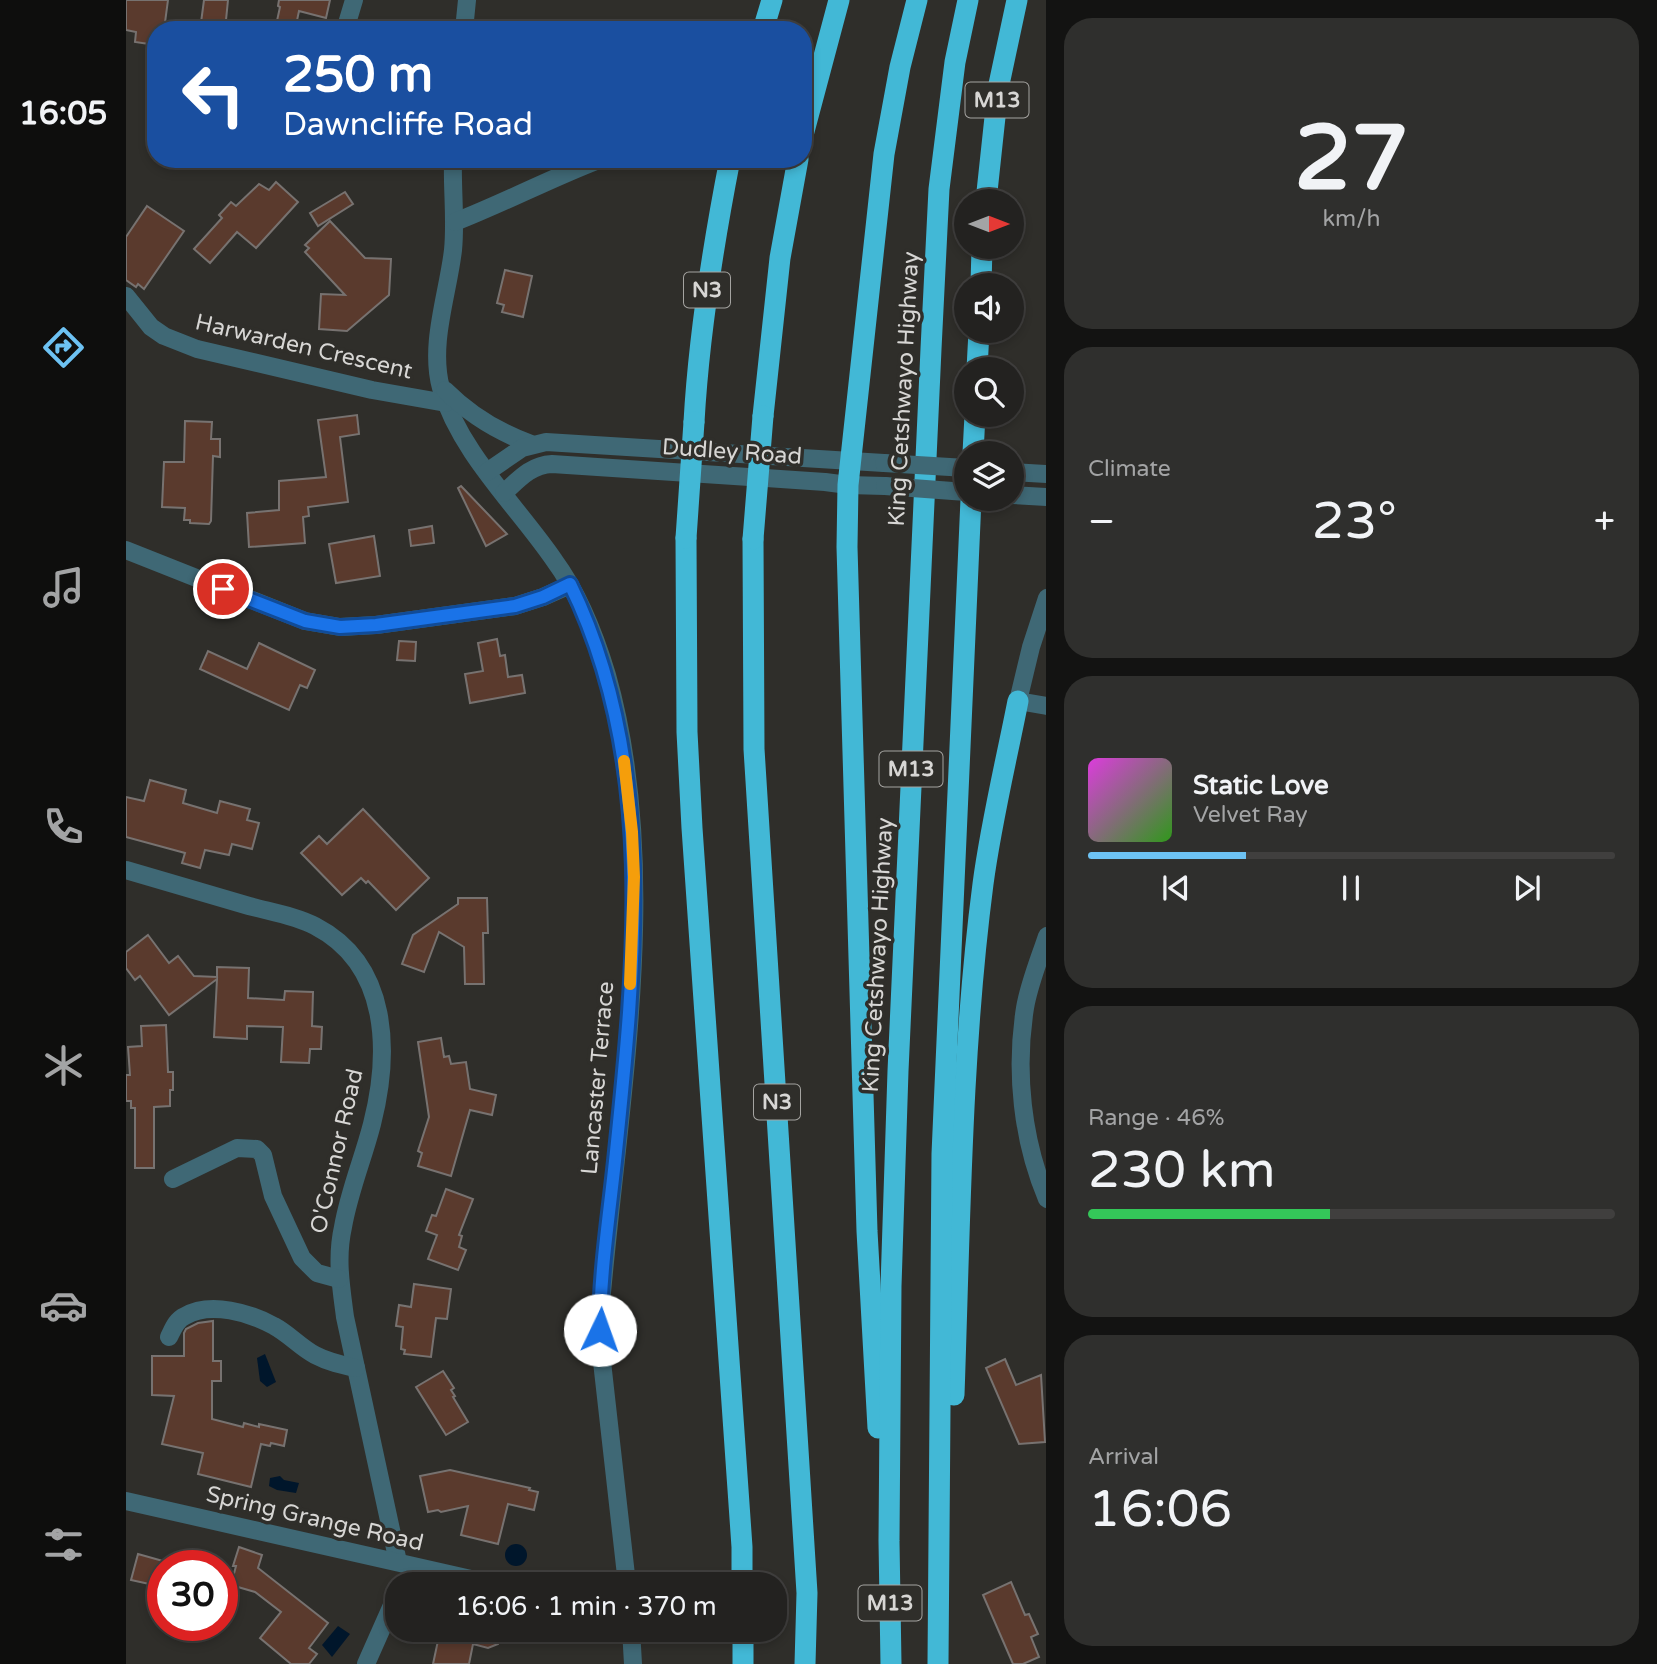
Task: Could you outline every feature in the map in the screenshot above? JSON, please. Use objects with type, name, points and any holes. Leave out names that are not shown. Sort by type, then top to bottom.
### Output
[{"type":"highway","points":[[766,21],[772,0]]},
{"type":"highway","points":[[812,101],[839,0]]},
{"type":"highway","points":[[889,1541],[875,1398],[866,1218],[847,547],[848,485],[884,154],[900,67],[917,0]]},
{"type":"highway","name":"King Cetshwayo Highway","points":[[891,1664],[891,1286],[897,1084],[931,349],[939,189],[956,62],[968,0]]},
{"type":"highway","name":"M13","points":[[987,189],[998,89],[1017,0]]},
{"type":"highway","points":[[998,89],[1028,0]]},
{"type":"highway","name":"N3","points":[[728,168],[707,286],[697,370],[686,538],[687,732],[742,1572]]},
{"type":"highway","name":"N3","points":[[796,168],[780,258],[753,539],[754,749],[807,1593],[805,1664]]},
{"type":"highway","name":"M13","points":[[938,1664],[942,1154],[970,511]]},
{"type":"highway","points":[[946,1664],[965,1078],[983,883],[1018,701]]},
{"type":"highway","points":[[743,1642],[743,1664]]},
{"type":"street","points":[[348,21],[354,0]]},
{"type":"street","points":[[465,21],[467,0]]},
{"type":"street","points":[[126,550],[305,621],[340,627],[376,625],[515,606],[570,584],[556,561],[467,443],[446,403],[440,385],[438,351],[455,222],[453,168]]},
{"type":"street","points":[[455,222],[577,168]]},
{"type":"street","name":"Harwarden Crescent","points":[[126,296],[151,327],[164,336],[197,349],[359,387],[446,403]]},
{"type":"street","name":"Dudley Road","points":[[440,385],[464,408],[483,421],[531,444]]},
{"type":"street","name":"Dudley Road","points":[[487,472],[513,453],[531,444],[545,442],[954,467]]},
{"type":"street","name":"Dudley Road","points":[[504,493],[530,470],[552,464],[954,491]]},
{"type":"street","points":[[1024,473],[1046,474]]},
{"type":"street","points":[[1024,496],[1046,497]]},
{"type":"street","name":"Lancaster Terrace","points":[[570,584],[586,618],[618,721],[632,832],[629,1031],[600,1315],[600,1345],[626,1572]]},
{"type":"street","points":[[1046,598],[1018,701],[1046,706]]},
{"type":"street","name":"O'Connor Road","points":[[126,870],[315,926],[349,950],[370,981],[380,1020],[380,1086],[343,1226],[339,1254],[340,1279],[356,1368],[404,1563]]},
{"type":"street","points":[[1046,938],[1025,1008],[1022,1093],[1026,1127],[1046,1199]]},
{"type":"street","points":[[173,1179],[229,1151],[257,1149],[267,1164],[273,1196],[302,1258],[317,1273],[340,1279]]},
{"type":"street","points":[[169,1338],[177,1321],[185,1315],[209,1310],[229,1311],[274,1326],[325,1360],[356,1368]]},
{"type":"street","name":"Spring Grange Road","points":[[126,1501],[442,1572]]},
{"type":"street","points":[[403,1572],[404,1563]]},
{"type":"street","points":[[366,1664],[385,1621]]},
{"type":"street","points":[[632,1642],[634,1664]]},
{"type":"water","points":[[265,1354],[276,1382],[267,1387],[260,1381],[257,1358]]},
{"type":"water","points":[[280,1476],[284,1480],[299,1483],[296,1493],[269,1486],[270,1478]]},
{"type":"water","points":[[516,1544],[524,1547],[527,1555],[524,1563],[516,1566],[508,1563],[505,1555],[508,1547]]},
{"type":"water","points":[[338,1626],[350,1634],[332,1657],[322,1645]]},
{"type":"building","points":[[126,0],[168,0],[165,21],[147,21],[147,44],[135,42],[136,32],[126,30]]},
{"type":"building","points":[[204,0],[228,0],[226,21],[201,21]]},
{"type":"building","points":[[279,0],[330,0],[326,18],[299,11],[297,21],[277,21]]},
{"type":"building","points":[[276,182],[298,202],[256,248],[237,232],[210,263],[194,249],[222,218],[219,215],[231,202],[236,206],[259,184],[269,190]]},
{"type":"building","points":[[345,192],[353,204],[318,226],[310,213]]},
{"type":"building","points":[[147,206],[184,231],[144,289],[126,280],[126,237]]},
{"type":"building","points":[[330,221],[365,258],[391,259],[389,295],[347,331],[319,329],[321,294],[345,295],[305,252],[309,248],[305,245]]},
{"type":"building","points":[[505,270],[532,276],[523,317],[502,312],[504,305],[497,303]]},
{"type":"building","points":[[357,415],[359,434],[340,437],[348,502],[308,507],[309,516],[303,517],[305,543],[249,547],[247,513],[279,510],[279,481],[326,477],[318,420]]},
{"type":"building","points":[[185,421],[212,422],[211,439],[220,439],[220,457],[213,456],[209,524],[184,520],[185,508],[162,507],[164,462],[184,462]]},
{"type":"building","points":[[461,486],[507,534],[486,546],[458,488]]},
{"type":"building","points":[[432,526],[434,543],[411,546],[409,530]]},
{"type":"building","points":[[374,536],[380,576],[336,583],[329,544]]},
{"type":"building","points":[[497,639],[500,656],[505,655],[508,677],[522,675],[525,693],[470,703],[465,674],[483,671],[478,643]]},
{"type":"building","points":[[399,641],[416,642],[415,661],[397,660]]},
{"type":"building","points":[[259,643],[315,670],[307,688],[300,685],[289,710],[200,669],[208,651],[247,669]]},
{"type":"building","points":[[150,780],[186,790],[183,803],[217,813],[220,801],[250,809],[247,820],[259,823],[252,849],[232,844],[229,855],[205,850],[200,868],[182,863],[185,853],[126,837],[126,797],[144,801]]},
{"type":"building","points":[[363,809],[429,878],[396,910],[368,881],[366,883],[361,878],[342,895],[301,853],[319,836],[327,844]]},
{"type":"building","points":[[458,898],[487,898],[488,933],[483,933],[484,984],[465,984],[464,947],[439,932],[424,972],[402,964],[413,935],[458,904]]},
{"type":"building","points":[[148,935],[169,963],[178,956],[194,976],[217,977],[217,967],[249,968],[248,998],[284,1000],[285,991],[313,992],[312,1026],[322,1027],[321,1049],[310,1049],[309,1063],[281,1062],[283,1027],[247,1026],[247,1039],[214,1037],[217,979],[169,1015],[140,976],[135,980],[126,968],[126,952]]},
{"type":"building","points":[[166,1025],[168,1072],[173,1072],[170,1106],[154,1107],[154,1168],[135,1168],[135,1108],[131,1108],[131,1101],[126,1101],[126,1075],[130,1075],[128,1047],[142,1046],[141,1026]]},
{"type":"building","points":[[441,1038],[444,1057],[449,1056],[451,1064],[466,1062],[470,1089],[496,1095],[492,1115],[470,1110],[451,1176],[418,1166],[422,1153],[418,1151],[429,1117],[418,1042]]},
{"type":"building","points":[[446,1189],[473,1199],[459,1235],[462,1236],[459,1247],[466,1250],[458,1270],[428,1259],[437,1235],[426,1231],[432,1215],[436,1216]]},
{"type":"building","points":[[414,1284],[451,1289],[447,1319],[436,1318],[431,1357],[404,1354],[405,1350],[401,1349],[403,1327],[396,1326],[399,1305],[411,1307]]},
{"type":"building","points":[[213,1321],[213,1361],[221,1361],[221,1381],[212,1381],[212,1419],[243,1427],[244,1423],[259,1427],[259,1424],[287,1430],[284,1446],[261,1444],[251,1487],[198,1474],[203,1453],[162,1444],[174,1396],[152,1395],[152,1356],[184,1356],[186,1329],[198,1323]]},
{"type":"building","points":[[1005,1359],[1016,1385],[1041,1375],[1045,1442],[1019,1444],[986,1368]]},
{"type":"building","points":[[443,1371],[454,1388],[451,1390],[455,1396],[453,1397],[468,1422],[446,1435],[416,1387]]},
{"type":"building","points":[[450,1470],[530,1488],[529,1490],[538,1492],[534,1510],[508,1504],[498,1544],[461,1535],[468,1506],[428,1512],[420,1476]]},
{"type":"building","points":[[239,1547],[262,1555],[258,1568],[328,1623],[309,1648],[317,1654],[309,1664],[291,1664],[260,1638],[281,1612],[255,1592],[238,1587]]},
{"type":"building","points":[[138,1554],[147,1557],[147,1584],[131,1580]]},
{"type":"building","points":[[1011,1582],[1025,1615],[1029,1614],[1038,1634],[1031,1637],[1039,1657],[1023,1664],[1013,1664],[983,1595]]},
{"type":"building","points":[[438,1642],[498,1642],[488,1648],[473,1644],[469,1664],[433,1664]]},
{"type":"slow traffic","points":[[624,761],[634,877],[630,984]]},
{"type":"route","points":[[223,589],[305,621],[340,627],[376,625],[515,606],[570,584],[586,618],[606,674],[618,721],[629,800],[634,877],[629,1031],[600,1330]]}]
